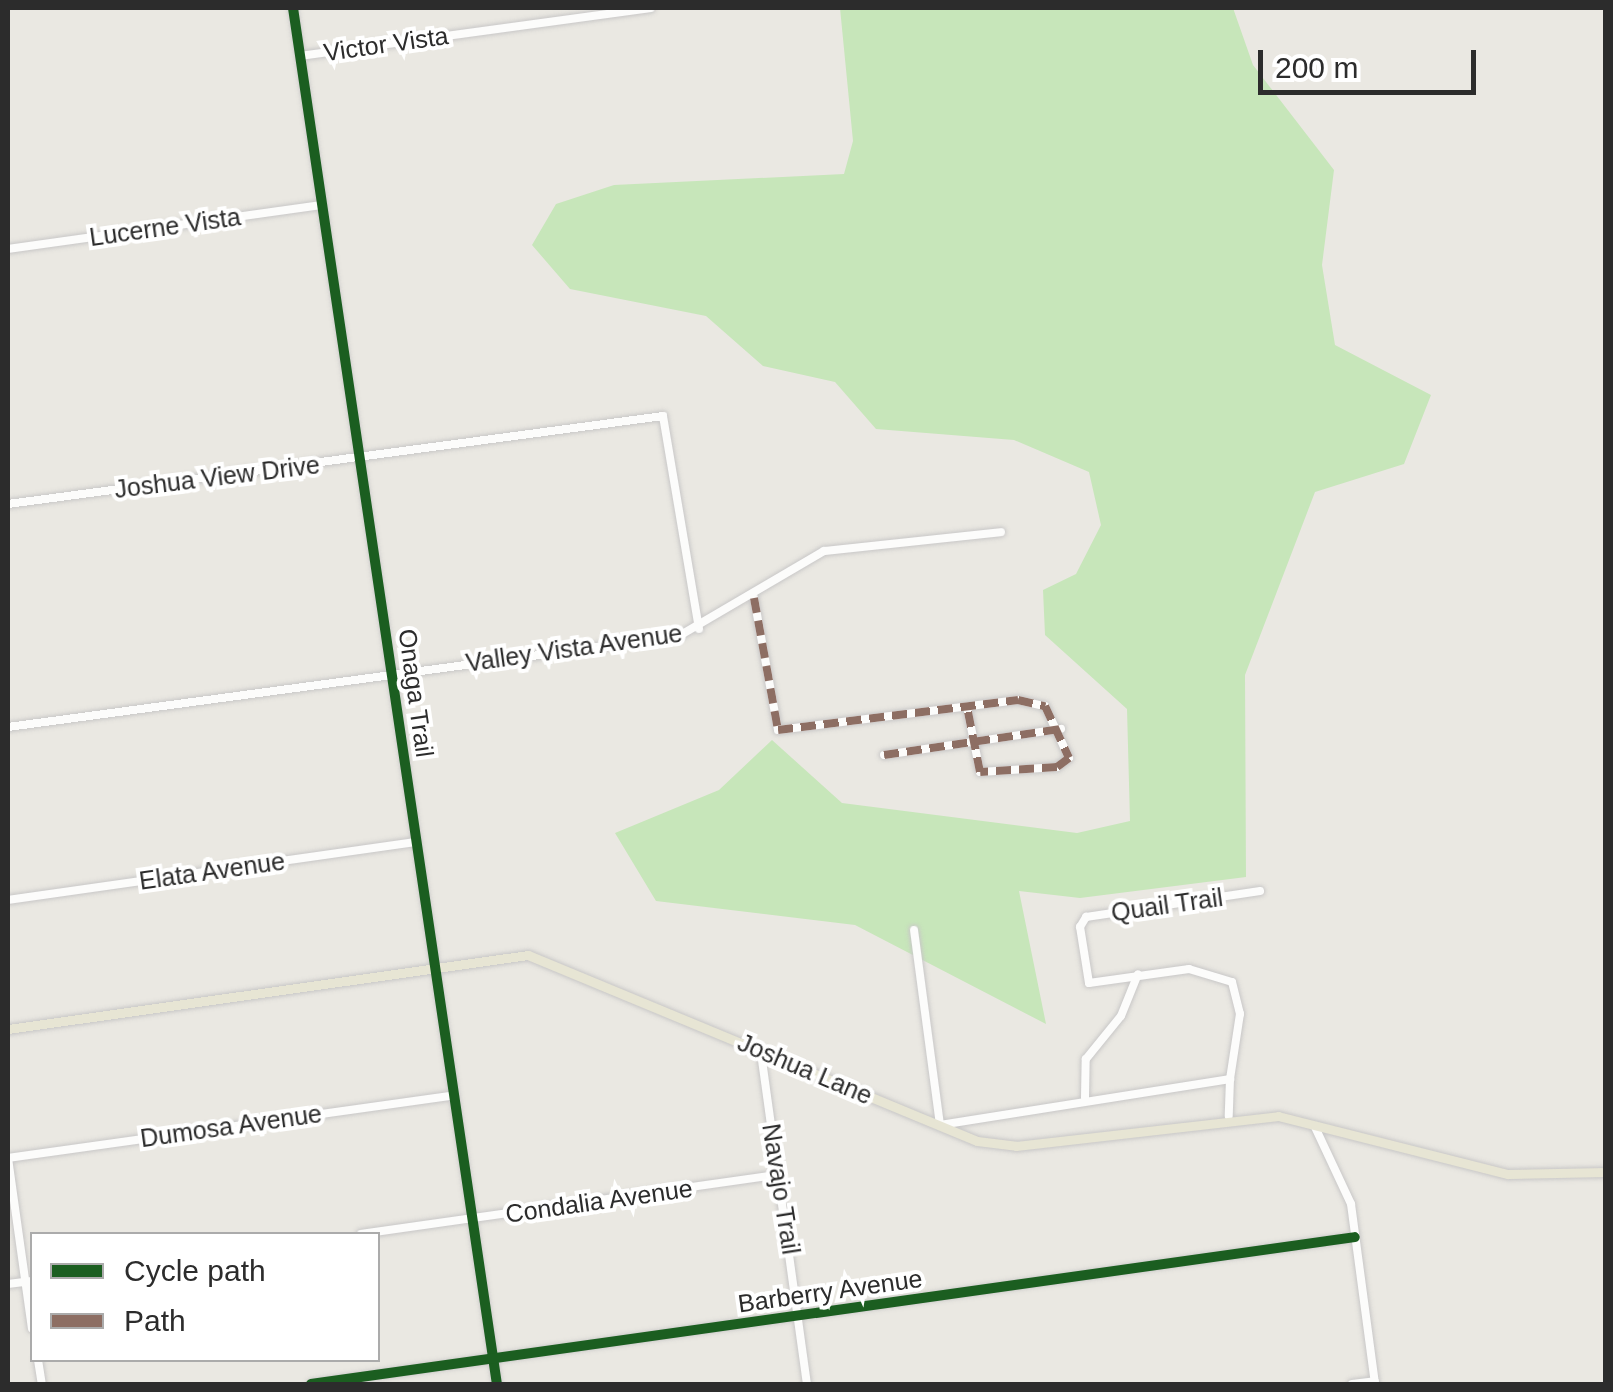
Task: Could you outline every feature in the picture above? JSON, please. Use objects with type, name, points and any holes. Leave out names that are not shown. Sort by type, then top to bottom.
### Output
[{"type":"main road","name":"Joshua Lane","points":[[8,1029],[434,968],[546,957],[760,1054],[940,1125],[1016,1146],[1228,1116],[1315,1127],[1508,1174],[1606,1172]]},
{"type":"street","name":"Onaga Trail","points":[[293,8],[497,1384]]},
{"type":"street","name":"Victor Vista","points":[[300,56],[651,8]]},
{"type":"street","name":"Lucerne Vista","points":[[8,249],[323,205]]},
{"type":"street","name":"Joshua View Drive","points":[[8,504],[663,416],[699,629]]},
{"type":"street","name":"Valley Vista Avenue","points":[[8,726],[699,629],[824,551],[1001,532]]},
{"type":"street","points":[[754,598],[778,730],[967,707],[1045,706],[1061,729],[1069,758],[1057,768],[980,772],[967,707]]},
{"type":"street","points":[[884,755],[1061,729]]},
{"type":"street","name":"Elata Avenue","points":[[8,900],[417,842]]},
{"type":"street","name":"Quail Trail","points":[[1230,1078],[1240,1014],[1232,982],[1189,969],[1088,983],[1080,927],[1086,917],[1260,892]]},
{"type":"street","points":[[914,930],[940,1125],[1084,1098],[1230,1078],[1228,1116]]},
{"type":"street","points":[[1084,1098],[1086,1060],[1121,1016],[1138,974]]},
{"type":"street","name":"Navajo Trail","points":[[760,1054],[807,1384]]},
{"type":"street","name":"Dumosa Avenue","points":[[8,1158],[455,1095]]},
{"type":"street","points":[[1315,1127],[1345,1182],[1355,1237],[1375,1383],[1352,1384]]},
{"type":"street","points":[[8,1158],[29,1281],[8,1284]]},
{"type":"street","name":"Condalia Avenue","points":[[376,1232],[778,1175]]},
{"type":"street","name":"Barberry Avenue","points":[[312,1384],[1355,1237]]},
{"type":"green space","points":[[840,8],[1233,8],[1253,65],[1334,170],[1322,265],[1335,345],[1431,395],[1404,464],[1315,492],[1245,675],[1246,877],[1080,898],[1019,891],[1046,1024],[855,925],[656,901],[615,833],[719,790],[772,740],[842,803],[1077,833],[1130,821],[1127,709],[1045,635],[1043,590],[1076,574],[1101,525],[1089,472],[1014,440],[876,429],[835,382],[763,366],[706,316],[570,289],[532,245],[556,204],[614,185],[844,174],[853,141]]},
{"type":"marked path","points":[[754,598],[778,730],[1018,700],[1045,706],[1069,758],[1057,767],[980,772],[967,707]]},
{"type":"marked path","points":[[884,755],[1061,729]]},
{"type":"cycle path","points":[[293,8],[497,1384]]},
{"type":"cycle path","points":[[311,1384],[1355,1237]]}]
